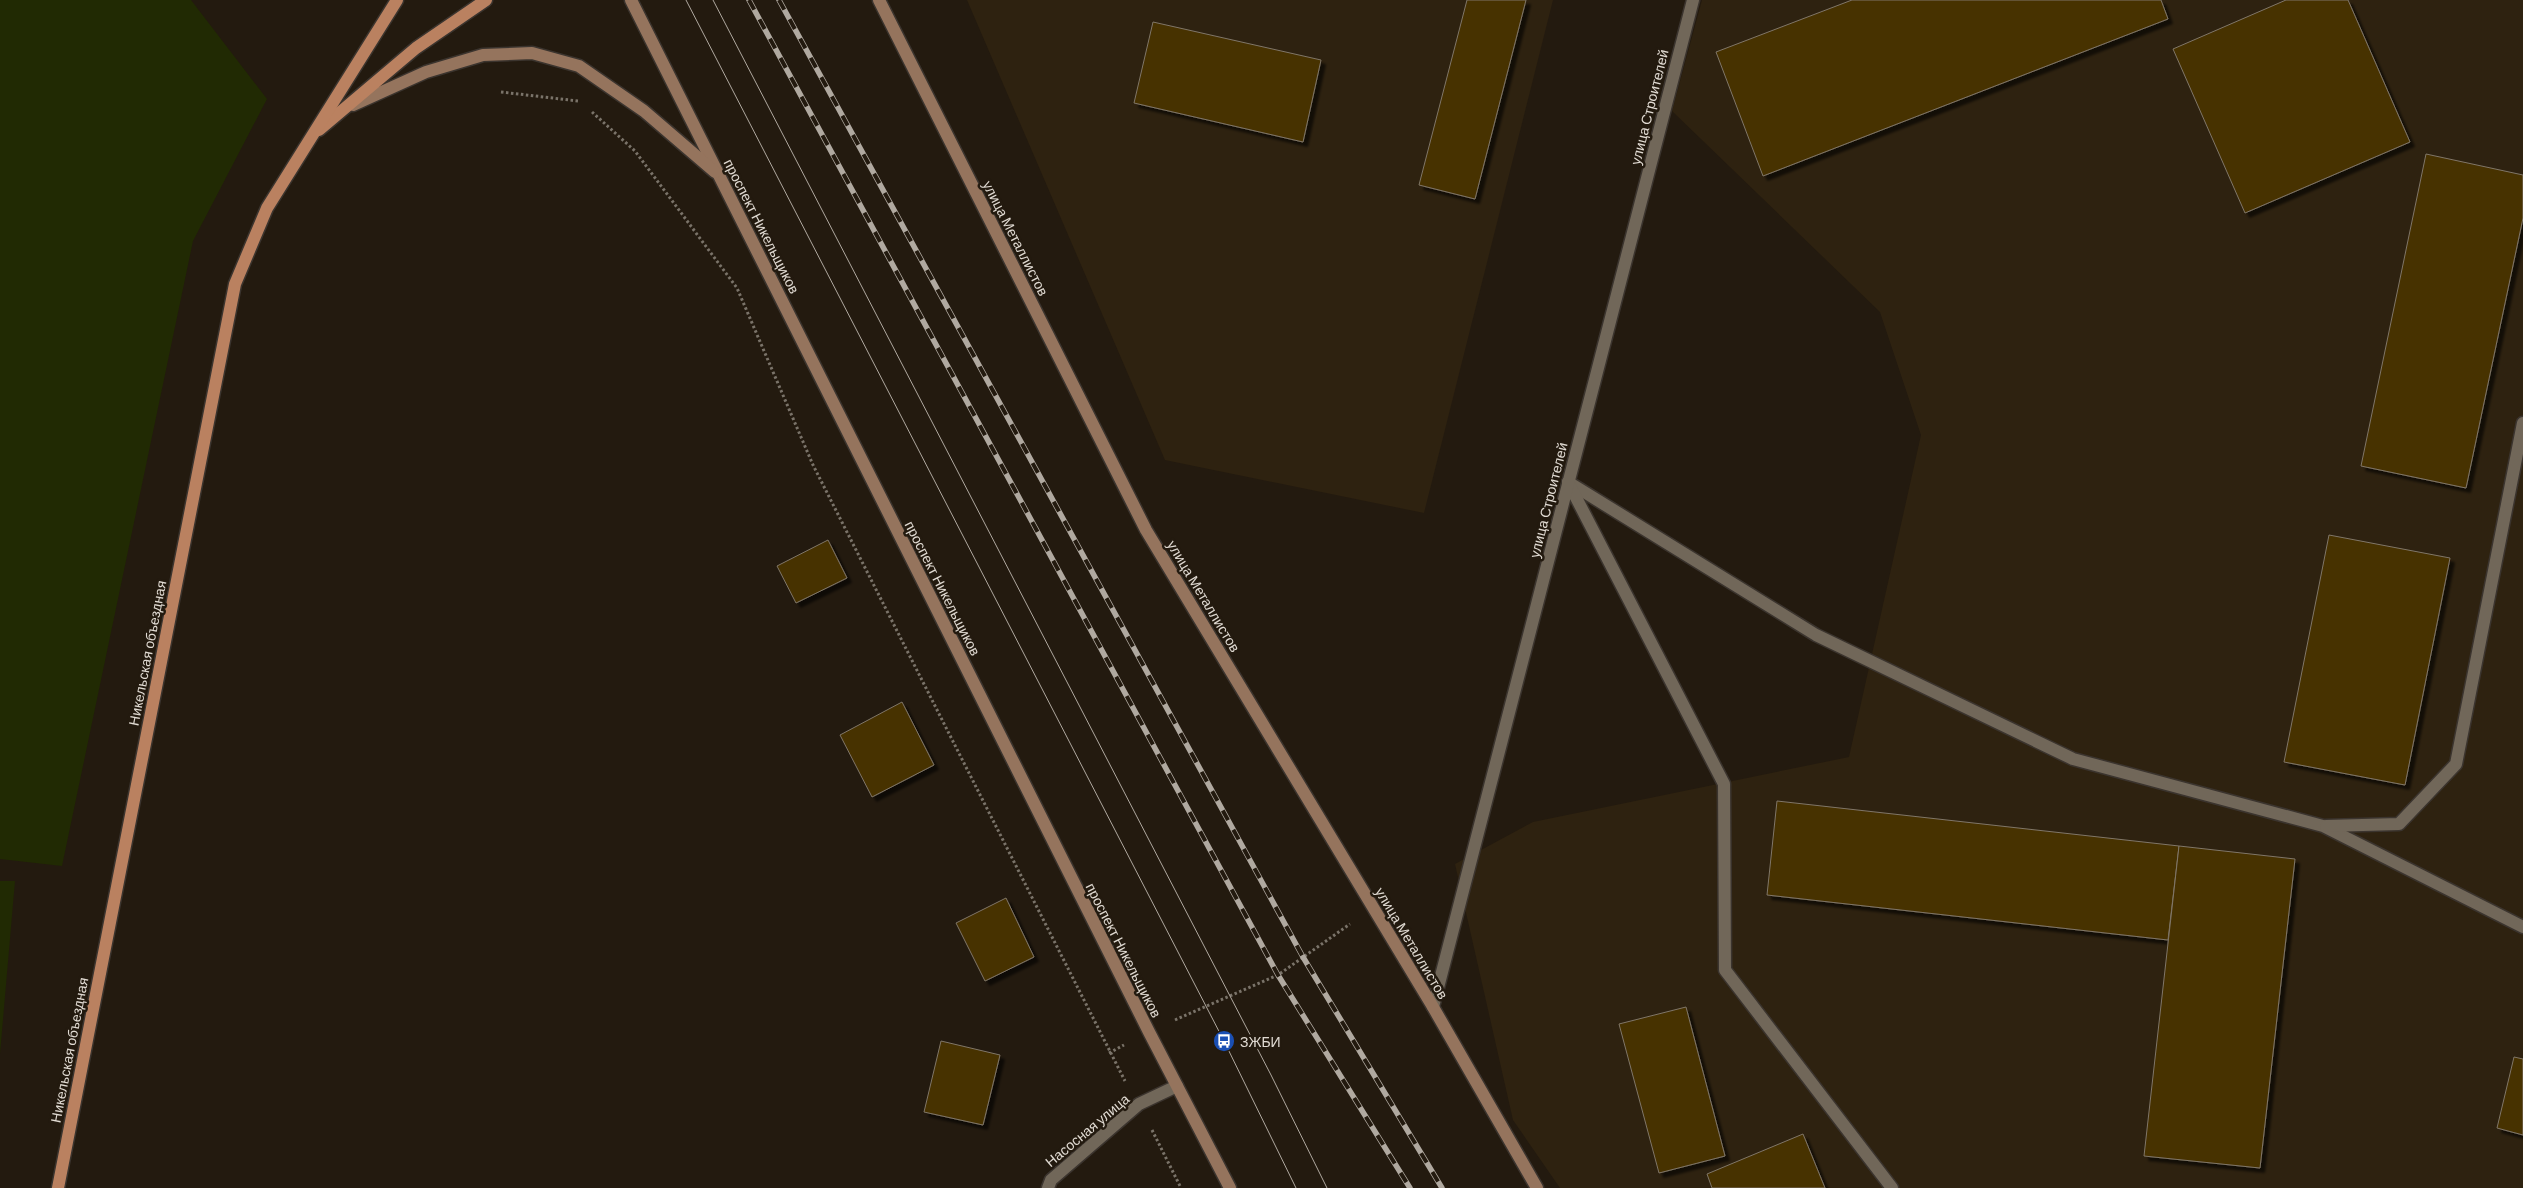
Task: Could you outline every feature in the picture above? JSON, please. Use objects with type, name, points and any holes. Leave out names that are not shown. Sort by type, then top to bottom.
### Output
[{"type":"main road","name":"Никельская объездная","points":[[58,1188],[235,284],[266,208],[397,0]]},
{"type":"main road","points":[[310,138],[416,48],[486,0]]},
{"type":"main road","name":"проспект Никельщиков","points":[[631,0],[1149,1032],[1230,1188]]},
{"type":"main road","name":"улица Металлистов","points":[[879,0],[1146,530],[1433,1007],[1537,1188]]},
{"type":"main road","points":[[342,111],[426,72],[483,55],[532,53],[579,66],[644,111],[720,177]]},
{"type":"street","name":"улица Строителей","points":[[1433,1007],[1692,0]]},
{"type":"street","points":[[2323,826],[2399,824],[2456,764],[2523,423]]},
{"type":"street","points":[[1568,482],[1816,635],[2073,759],[2323,826],[2523,927]]},
{"type":"street","points":[[1568,482],[1724,784],[1725,970],[1892,1188]]},
{"type":"street","name":"Насосная улица","points":[[1048,1188],[1051,1180],[1138,1104],[1177,1086]]},
{"type":"path","points":[[501,92],[581,102]]},
{"type":"path","points":[[588,108],[635,151],[737,288],[813,465],[1109,1053],[1138,1104],[1181,1188]]},
{"type":"path","points":[[1109,1053],[1149,1032],[1278,974],[1373,907]]},
{"type":"shaded area","points":[[967,0],[1553,0],[1424,513],[1165,460]]},
{"type":"shaded area","points":[[1702,0],[2523,0],[2523,1188],[1560,1188],[1513,1120],[1455,864],[1533,822],[1849,757],[1921,435],[1880,312],[1672,111]]},
{"type":"green space","points":[[0,0],[191,0],[267,99],[193,241],[62,866],[0,859]]},
{"type":"green space","points":[[0,881],[15,881],[0,1054]]},
{"type":"building","points":[[1467,0],[1526,0],[1475,199],[1419,185]]},
{"type":"building","points":[[1852,0],[2161,0],[2168,19],[1763,176],[1716,52]]},
{"type":"building","points":[[2286,0],[2348,0],[2410,142],[2245,213],[2173,49]]},
{"type":"building","points":[[1153,22],[1321,60],[1303,142],[1134,103]]},
{"type":"building","points":[[2426,154],[2523,175],[2523,218],[2466,488],[2361,466]]},
{"type":"building","points":[[2329,535],[2450,558],[2405,785],[2284,762]]},
{"type":"building","points":[[828,540],[847,578],[796,603],[777,566]]},
{"type":"building","points":[[902,702],[934,765],[872,797],[840,735]]},
{"type":"building","points":[[1777,801],[2179,846],[2168,940],[1767,895]]},
{"type":"building","points":[[2179,846],[2295,859],[2260,1168],[2144,1156]]},
{"type":"building","points":[[1006,898],[1034,957],[985,981],[956,923]]},
{"type":"building","points":[[1686,1007],[1725,1156],[1659,1173],[1619,1024]]},
{"type":"building","points":[[941,1041],[1000,1055],[983,1125],[924,1112]]},
{"type":"building","points":[[2514,1057],[2523,1059],[2523,1135],[2497,1128]]},
{"type":"building","points":[[1803,1134],[1825,1188],[1712,1188],[1707,1174]]},
{"type":"tram line","points":[[686,0],[1224,1041],[1296,1188]]},
{"type":"tram line","points":[[713,0],[1271,1075],[1327,1188]]},
{"type":"railway","points":[[749,0],[1278,975],[1410,1188]]},
{"type":"railway","points":[[779,0],[1303,957],[1442,1188]]},
{"type":"place","name":"ЗЖБИ","points":[[1224,1041]]}]
